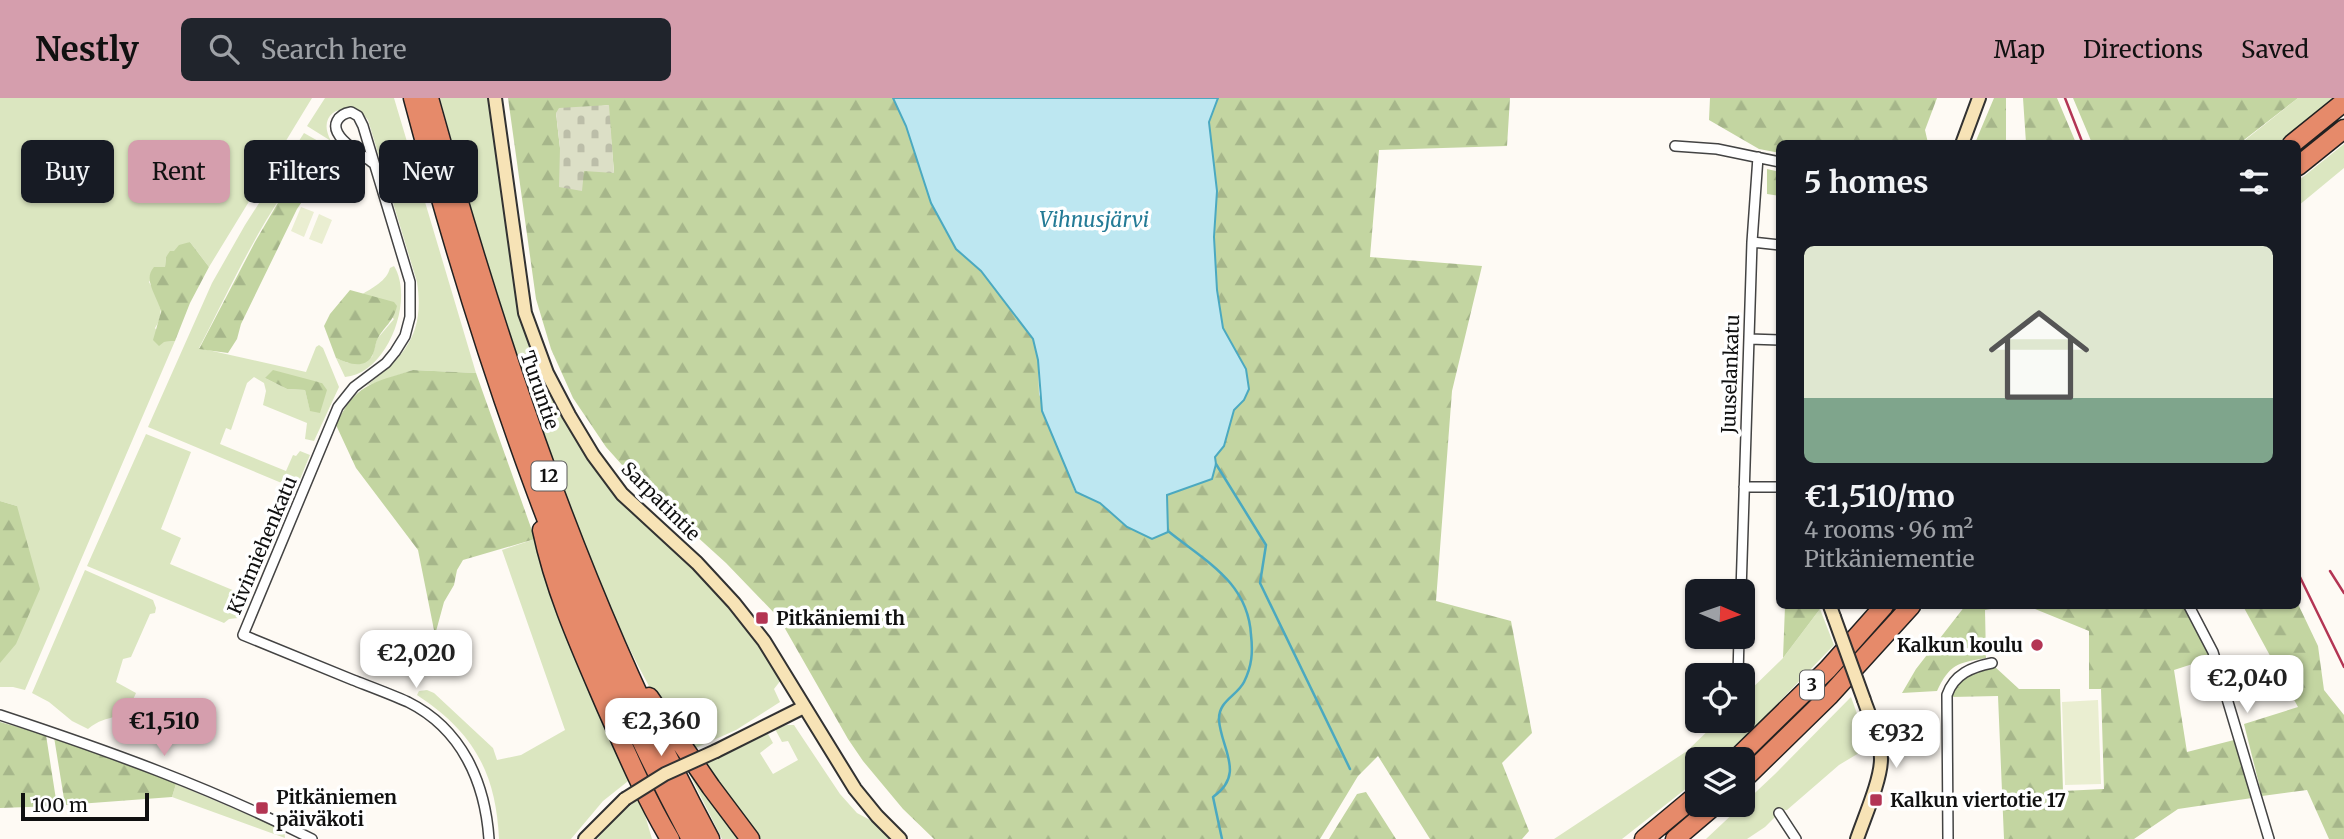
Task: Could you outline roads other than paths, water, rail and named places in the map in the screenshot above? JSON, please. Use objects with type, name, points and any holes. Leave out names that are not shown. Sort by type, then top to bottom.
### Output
[{"type":"highway","name":"Turuntie","points":[[413,98],[445,219],[532,485],[639,735],[691,839]]},
{"type":"highway","name":"Turuntie","points":[[429,98],[461,213],[513,377],[572,541],[622,660],[710,839]]},
{"type":"highway","points":[[2297,140],[2344,102]]},
{"type":"highway","points":[[2301,164],[2344,129]]},
{"type":"highway","points":[[532,485],[556,585],[647,800],[670,839]]},
{"type":"highway","name":"3","points":[[1748,747],[1828,669],[1881,609]]},
{"type":"highway","name":"3","points":[[1755,768],[1830,695],[1908,609]]},
{"type":"highway","points":[[622,660],[750,839]]},
{"type":"highway","points":[[647,800],[658,839]]},
{"type":"highway","points":[[1645,837],[1685,805]]},
{"type":"highway","points":[[1675,839],[1701,817]]},
{"type":"main road","name":"Sarpatintie","points":[[495,98],[523,304],[536,346],[558,395],[608,477],[622,494],[720,585],[764,641],[855,789],[900,839]]},
{"type":"main road","points":[[1963,140],[1979,98]]},
{"type":"main road","points":[[1832,611],[1877,735],[1881,758],[1857,839]]},
{"type":"main road","points":[[584,839],[625,799],[665,774],[804,707]]},
{"type":"street","name":"Kivimiehenkatu","points":[[373,163],[339,138],[335,130],[337,120],[344,114],[351,112],[358,116],[363,126],[410,282],[410,317],[405,336],[386,363],[354,387],[338,407],[243,635],[407,702],[443,728],[466,755],[476,776],[487,814],[489,839]]},
{"type":"street","points":[[1675,146],[1705,148],[1776,161]]},
{"type":"street","name":"Juuselankatu","points":[[1741,579],[1752,242],[1758,157]]},
{"type":"street","points":[[1752,242],[1776,245]]},
{"type":"street","points":[[1749,339],[1776,341]]},
{"type":"street","points":[[1744,487],[1776,487]]},
{"type":"street","points":[[2191,609],[2213,652],[2269,839]]},
{"type":"street","points":[[1948,839],[1947,695],[1955,679],[1962,673],[1992,663]]},
{"type":"street","points":[[0,715],[143,765],[260,813],[312,839]]},
{"type":"street","points":[[1779,813],[1796,839]]},
{"type":"water","name":"Vihnusjärvi","points":[[893,98],[1218,98],[1209,122],[1217,191],[1214,237],[1217,290],[1223,328],[1246,369],[1249,389],[1244,400],[1234,410],[1224,446],[1215,457],[1212,479],[1167,495],[1168,532],[1152,539],[1127,527],[1100,503],[1076,492],[1042,411],[1038,360],[1033,339],[981,271],[956,249],[931,203],[906,126]]},
{"type":"waterway","points":[[1216,464],[1266,545],[1260,583],[1350,769]]},
{"type":"waterway","points":[[1168,531],[1222,574],[1242,601],[1248,617],[1252,647],[1249,670],[1241,687],[1225,703],[1219,720],[1230,770],[1223,788],[1213,797],[1222,839]]},
{"type":"railway","points":[[2065,98],[2081,140]]},
{"type":"railway","points":[[2330,571],[2344,593]]},
{"type":"railway","points":[[2301,579],[2344,667]]},
{"type":"place","name":"Pitkäniemi th","points":[[762,618]]},
{"type":"place","name":"Kalkun koulu","points":[[2037,645]]},
{"type":"place","name":"Kalkun viertotie 17","points":[[1876,800]]},
{"type":"place","name":"Pitkäniemen päiväkoti","points":[[262,808]]}]
